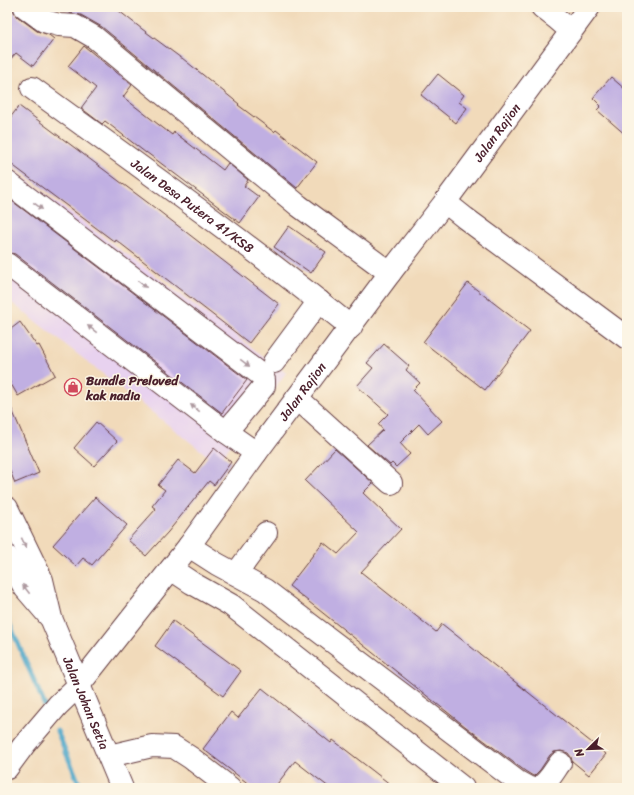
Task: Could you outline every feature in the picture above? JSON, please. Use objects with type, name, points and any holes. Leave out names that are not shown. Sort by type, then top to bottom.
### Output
[{"type":"street","points":[[25,7],[44,20],[59,25],[75,26],[94,37],[299,206],[390,273]]},
{"type":"street","points":[[542,7],[571,31]]},
{"type":"street","name":"Jalan Rajion","points":[[7,768],[24,745],[58,705],[79,685],[182,576],[189,546],[390,273],[455,210],[571,31],[589,7]]},
{"type":"street","name":"Jalan Desa Putera 41/KS8","points":[[32,88],[201,212],[319,301],[350,327]]},
{"type":"street","points":[[7,182],[261,374],[264,380],[264,386],[226,432]]},
{"type":"street","points":[[455,210],[627,338]]},
{"type":"street","points":[[7,264],[226,432],[256,453]]},
{"type":"street","points":[[274,362],[319,301]]},
{"type":"street","points":[[297,398],[391,483]]},
{"type":"street","name":"Jalan Johan Setia","points":[[7,508],[42,580],[51,618],[122,788]]},
{"type":"street","points":[[236,574],[266,533]]},
{"type":"street","points":[[189,546],[217,564],[265,590],[518,782],[529,788]]},
{"type":"street","name":"Jalan Johan Setia","points":[[7,557],[25,588],[51,618]]},
{"type":"street","points":[[182,576],[231,605],[463,788]]},
{"type":"street","points":[[109,756],[152,746],[174,747],[230,788]]},
{"type":"street","points":[[537,788],[545,783],[560,763]]},
{"type":"shaded area","points":[[7,165],[286,373],[217,463],[7,299]]},
{"type":"building","points":[[7,7],[13,7],[14,12],[18,17],[37,31],[49,35],[54,39],[33,66],[16,53],[7,63]]},
{"type":"building","points":[[61,7],[114,7],[182,58],[239,104],[238,105],[274,132],[276,130],[317,162],[297,188],[102,27],[81,15],[70,13]]},
{"type":"building","points":[[84,46],[132,85],[123,97],[172,135],[174,132],[223,170],[228,163],[248,180],[244,186],[259,197],[240,223],[105,121],[102,124],[81,108],[96,88],[68,66]]},
{"type":"building","points":[[438,74],[464,95],[459,102],[467,108],[456,123],[421,95]]},
{"type":"building","points":[[611,77],[627,91],[627,136],[597,110],[601,106],[593,98]]},
{"type":"building","points":[[19,106],[155,208],[279,304],[249,343],[116,240],[115,242],[7,161],[7,122]]},
{"type":"building","points":[[12,201],[247,380],[222,413],[15,254],[7,252],[7,207]]},
{"type":"building","points":[[289,226],[326,252],[311,273],[274,247]]},
{"type":"building","points":[[468,283],[530,331],[485,390],[423,342]]},
{"type":"building","points":[[20,322],[37,346],[39,345],[55,375],[18,396],[7,377],[7,332]]},
{"type":"building","points":[[384,344],[409,366],[406,370],[420,383],[413,390],[442,421],[428,434],[419,424],[400,443],[410,454],[396,467],[392,463],[390,465],[367,445],[383,430],[378,424],[388,414],[357,386],[373,368],[367,363]]},
{"type":"building","points":[[7,398],[39,473],[15,483],[7,464]]},
{"type":"building","points":[[96,422],[117,441],[94,466],[74,448]]},
{"type":"building","points":[[214,448],[231,462],[214,485],[209,481],[168,532],[146,556],[128,540],[156,509],[152,506],[165,490],[158,485],[178,460],[195,473]]},
{"type":"building","points":[[335,449],[373,483],[363,493],[401,529],[361,572],[436,632],[442,624],[606,754],[589,775],[572,761],[568,753],[561,751],[554,752],[550,755],[534,776],[525,771],[466,727],[289,586],[323,542],[338,554],[359,532],[305,481]]},
{"type":"building","points":[[95,497],[127,525],[92,565],[83,558],[76,566],[53,545]]},
{"type":"building","points":[[173,621],[241,671],[223,696],[155,646]]},
{"type":"building","points":[[262,688],[331,743],[333,740],[395,788],[330,788],[295,761],[274,788],[254,788],[203,749],[231,712],[238,718]]},
{"type":"waterway","points":[[7,618],[45,706]]},
{"type":"waterway","points":[[57,731],[81,788]]},
{"type":"place","name":"Bundle Preloved kak nadia","points":[[73,387]]}]
